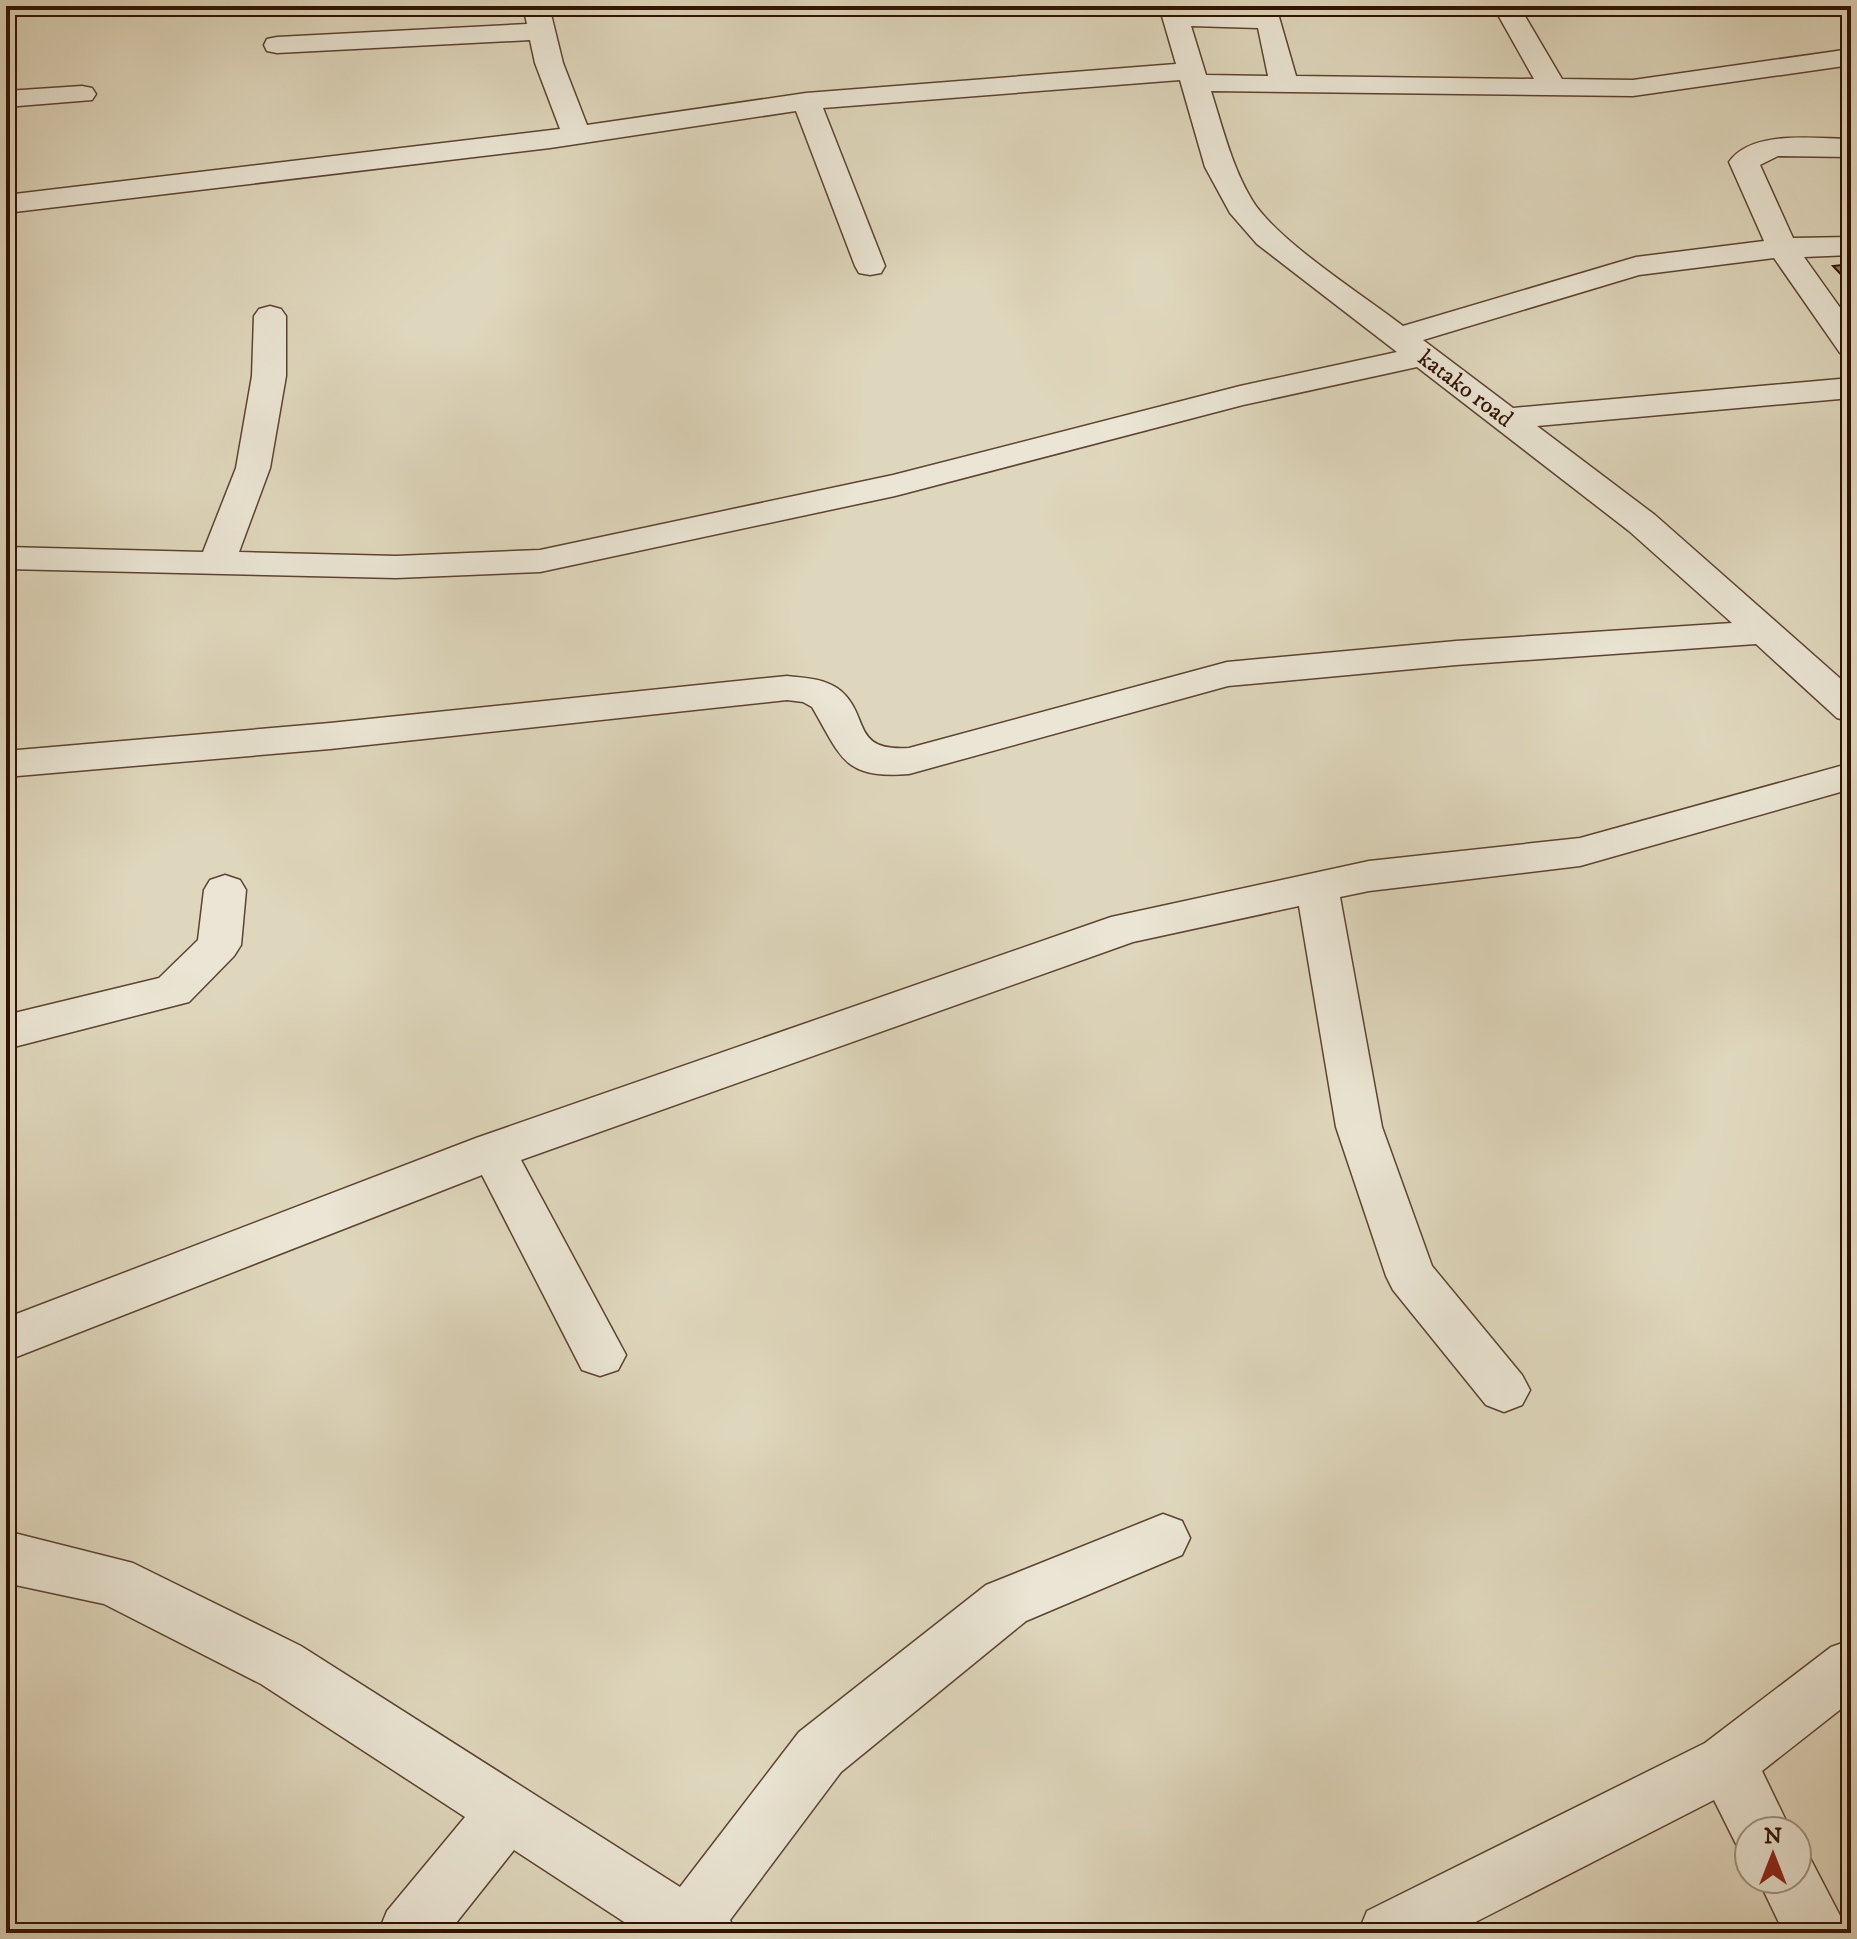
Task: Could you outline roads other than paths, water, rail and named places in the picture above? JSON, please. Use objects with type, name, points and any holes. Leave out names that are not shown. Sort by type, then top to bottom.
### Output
[{"type":"street","points":[[1506,6],[1553,88]]},
{"type":"street","points":[[1173,12],[1257,19],[1270,23],[1284,84]]},
{"type":"street","name":"katako road","points":[[1173,12],[1220,167],[1241,207],[1268,238],[1642,523],[1851,709]]},
{"type":"street","points":[[277,45],[538,18],[549,63],[577,135]]},
{"type":"street","points":[[6,204],[577,135],[806,101],[1193,77],[1284,84],[1633,88],[1851,57]]},
{"type":"street","points":[[6,99],[82,94]]},
{"type":"street","points":[[806,101],[870,266]]},
{"type":"street","points":[[1851,148],[1773,147],[1744,162],[1782,248],[1851,346]]},
{"type":"street","points":[[6,558],[396,567],[540,561],[895,485],[1240,396],[1411,346],[1636,266],[1782,248],[1851,246]]},
{"type":"street","points":[[218,561],[253,468],[269,376],[270,316]]},
{"type":"street","points":[[1507,419],[1851,388]]},
{"type":"street","points":[[6,764],[330,736],[787,688],[812,691],[826,699],[860,754],[881,763],[909,761],[1227,674],[1456,653],[1766,632]]},
{"type":"street","points":[[6,1340],[493,1151],[1126,928],[1369,876],[1580,852],[1851,776]]},
{"type":"street","points":[[1317,886],[1359,1127],[1411,1276],[1504,1390]]},
{"type":"street","points":[[6,1032],[173,991],[219,945],[225,890]]},
{"type":"street","points":[[493,1151],[600,1355]]},
{"type":"street","points":[[7,1559],[113,1581],[267,1658],[696,1930],[820,1752],[1006,1603],[1163,1538]]},
{"type":"street","points":[[1389,1933],[1726,1763],[1851,1666]]},
{"type":"street","points":[[1726,1763],[1753,1815]]},
{"type":"street","points":[[409,1933],[507,1812]]},
{"type":"street","points":[[1797,1895],[1818,1933]]}]
